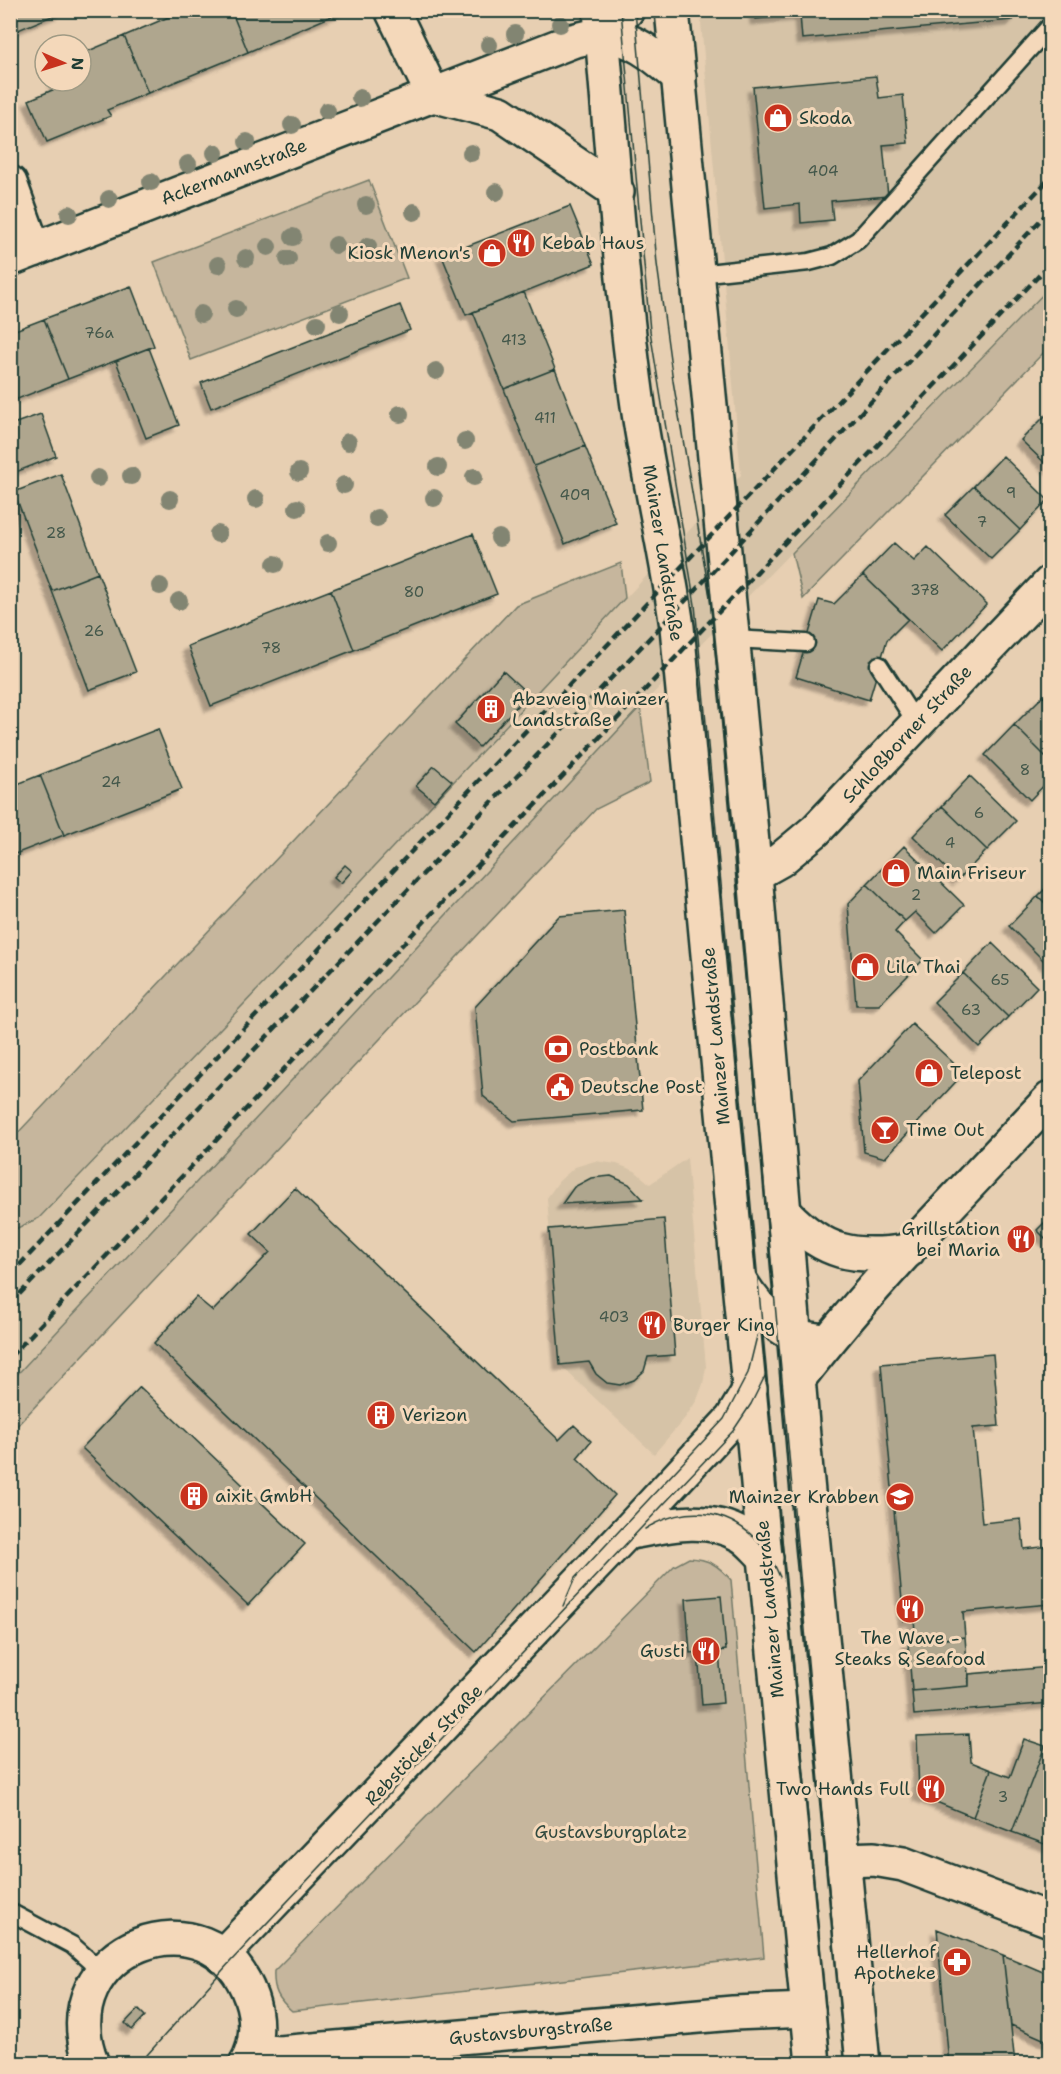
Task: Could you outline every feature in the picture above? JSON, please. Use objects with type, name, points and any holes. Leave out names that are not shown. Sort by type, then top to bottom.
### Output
[{"type":"street","points":[[392,10],[433,94],[500,113],[617,192]]},
{"type":"street","points":[[601,22],[627,10]]},
{"type":"street","points":[[672,10],[755,874],[795,1336],[863,2064]]},
{"type":"street","points":[[601,22],[638,45],[679,77]]},
{"type":"street","name":"Ackermannstraße","points":[[10,183],[22,255],[572,41],[601,22]]},
{"type":"street","name":"Mainzer Landstraße","points":[[601,22],[639,415],[666,551],[677,627],[813,2064]]},
{"type":"street","name":"Schloßborner Straße","points":[[755,874],[780,860],[816,830],[1050,583]]},
{"type":"street","points":[[799,1378],[828,1341],[908,1251],[1050,1099]]},
{"type":"street","points":[[786,1214],[804,1232],[835,1250],[865,1256],[908,1251]]},
{"type":"street","points":[[740,1281],[775,1323],[795,1336],[828,1341]]},
{"type":"street","name":"Rebstöcker Straße","points":[[222,1956],[626,1533],[732,1419],[750,1389]]},
{"type":"street","points":[[626,1533],[697,1522],[722,1527],[743,1536],[766,1558]]},
{"type":"street","points":[[843,1860],[874,1859],[903,1864],[1050,1920]]},
{"type":"street","points":[[93,2064],[84,2039],[83,2015],[89,1992],[101,1971],[123,1951],[148,1940],[177,1937],[205,1944],[230,1962],[246,1983],[255,2010],[250,2057]]},
{"type":"street","name":"Gustavsburgstraße","points":[[250,2057],[733,2013],[808,2010]]},
{"type":"lane","points":[[698,274],[809,262],[832,256],[858,240],[1050,26]]},
{"type":"lane","points":[[732,639],[806,643]]},
{"type":"lane","points":[[879,665],[916,724]]},
{"type":"lane","points":[[10,1912],[72,1945],[101,1971]]},
{"type":"shaded area","points":[[700,11],[1050,11],[1050,287],[640,707],[11,1389],[10,1231],[39,1218],[332,912],[741,475]]},
{"type":"shaded area","points":[[687,1158],[706,1367],[697,1400],[685,1418],[654,1454],[560,1365],[547,1198],[559,1181],[575,1167],[595,1161],[617,1164],[635,1171],[650,1184]]},
{"type":"green space","points":[[369,180],[407,278],[191,360],[154,262]]},
{"type":"green space","points":[[1050,287],[1050,346],[803,599],[792,553]]},
{"type":"green space","points":[[621,563],[625,598],[332,912],[39,1218],[11,1231],[10,1129],[14,1137],[516,605]]},
{"type":"green space","points":[[640,707],[650,782],[596,809],[11,1432],[11,1381]]},
{"type":"green space","name":"Gustavsburgplatz","points":[[689,1558],[713,1564],[731,1580],[764,1957],[292,2011],[277,1994],[274,1971],[674,1566]]},
{"type":"building","points":[[10,10],[62,10],[62,12],[11,33]]},
{"type":"building","points":[[185,10],[231,10],[248,52],[148,93],[124,36]]},
{"type":"building","points":[[231,10],[346,10],[248,52]]},
{"type":"building","points":[[755,10],[1022,10],[1012,20],[802,39],[800,15],[756,19]]},
{"type":"building","points":[[124,36],[148,93],[107,110],[111,116],[47,142],[29,100],[45,93],[93,93],[93,49]]},
{"type":"building","points":[[876,76],[879,98],[903,95],[908,143],[883,145],[888,196],[831,201],[833,220],[801,223],[800,204],[765,208],[753,87]]},
{"type":"building","points":[[570,206],[594,264],[466,315],[442,256]]},
{"type":"building","points":[[131,286],[154,346],[68,379],[44,319]]},
{"type":"building","points":[[524,292],[555,369],[504,389],[473,312]]},
{"type":"building","points":[[400,305],[410,330],[211,408],[201,383]]},
{"type":"building","points":[[44,319],[68,379],[10,402],[10,332]]},
{"type":"building","points":[[149,348],[179,425],[146,438],[116,361]]},
{"type":"building","points":[[555,369],[585,446],[534,466],[504,389]]},
{"type":"building","points":[[1050,411],[1050,468],[1021,440]]},
{"type":"building","points":[[41,414],[56,456],[11,474],[10,425]]},
{"type":"building","points":[[585,446],[616,523],[565,544],[534,466]]},
{"type":"building","points":[[1003,456],[1048,500],[1020,530],[974,486]]},
{"type":"building","points":[[61,474],[98,573],[52,591],[14,492]]},
{"type":"building","points":[[974,486],[1020,530],[991,559],[945,515]]},
{"type":"building","points":[[473,534],[497,594],[354,650],[331,590]]},
{"type":"building","points":[[894,543],[914,561],[928,547],[987,604],[942,651],[863,575]]},
{"type":"building","points":[[98,573],[136,672],[89,690],[52,591]]},
{"type":"building","points":[[863,575],[908,619],[887,640],[869,700],[796,677],[819,600],[834,604]]},
{"type":"building","points":[[331,590],[354,650],[211,706],[188,646]]},
{"type":"building","name":"Abzweig Mainzer Landstraße","points":[[503,671],[528,694],[479,747],[455,724]]},
{"type":"building","points":[[1043,696],[1050,703],[1050,761],[1014,725]]},
{"type":"building","points":[[1014,725],[1050,761],[1050,779],[1030,800],[985,755]]},
{"type":"building","points":[[158,729],[182,789],[64,835],[40,775]]},
{"type":"building","points":[[434,766],[452,781],[434,801],[416,786]]},
{"type":"building","points":[[40,775],[64,835],[10,856],[10,787]]},
{"type":"building","points":[[970,776],[1016,821],[987,850],[942,806]]},
{"type":"building","points":[[942,806],[987,850],[958,880],[913,836]]},
{"type":"building","points":[[904,846],[964,905],[936,933],[915,912],[905,921],[867,884]]},
{"type":"building","points":[[345,865],[352,871],[341,883],[334,877]]},
{"type":"building","points":[[867,884],[905,921],[895,932],[923,960],[879,1005],[856,1005],[848,904]]},
{"type":"building","points":[[1050,884],[1050,908],[1038,896]]},
{"type":"building","points":[[1038,896],[1050,908],[1050,967],[1009,926]]},
{"type":"building","points":[[624,910],[643,1110],[514,1121],[483,1096],[475,1007],[559,916]]},
{"type":"building","points":[[992,943],[1037,987],[1008,1017],[963,973]]},
{"type":"building","points":[[963,973],[1008,1017],[979,1047],[934,1002]]},
{"type":"building","points":[[912,1024],[964,1073],[885,1158],[864,1152],[858,1081]]},
{"type":"building","points":[[611,1176],[629,1184],[643,1199],[562,1204],[574,1187],[591,1178]]},
{"type":"building","name":"Verizon","points":[[295,1188],[559,1440],[574,1425],[591,1441],[577,1458],[615,1495],[476,1652],[154,1343],[196,1297],[213,1311],[270,1252],[251,1234]]},
{"type":"building","points":[[1050,1217],[1050,1243],[1037,1230]]},
{"type":"building","points":[[664,1219],[675,1355],[648,1357],[644,1371],[634,1380],[620,1385],[607,1383],[596,1374],[589,1362],[560,1365],[549,1229]]},
{"type":"building","points":[[993,1354],[999,1426],[973,1428],[982,1523],[1021,1519],[1024,1549],[1050,1546],[1050,1604],[963,1612],[965,1637],[916,1642],[914,1620],[904,1621],[881,1364]]},
{"type":"building","name":"aixit GmbH","points":[[140,1387],[305,1544],[248,1605],[82,1448]]},
{"type":"building","name":"Gusti","points":[[721,1596],[726,1650],[719,1651],[723,1703],[702,1705],[698,1652],[690,1653],[686,1599]]},
{"type":"building","points":[[965,1637],[969,1686],[912,1691],[908,1642]]},
{"type":"building","points":[[1050,1667],[1050,1703],[914,1715],[912,1691],[969,1686],[969,1674]]},
{"type":"building","points":[[969,1734],[971,1762],[991,1770],[973,1817],[919,1795],[917,1736]]},
{"type":"building","points":[[1024,1739],[1045,1746],[1012,1832],[973,1817],[991,1770],[1010,1777]]},
{"type":"building","points":[[1045,1746],[1050,1749],[1050,1846],[1012,1832]]},
{"type":"building","points":[[937,1929],[1003,1955],[1015,2064],[949,2064]]},
{"type":"building","points":[[1003,1955],[1050,1975],[1050,2042],[1011,2025]]},
{"type":"building","points":[[138,2009],[145,2016],[132,2030],[125,2023]]},
{"type":"tram line","points":[[621,10],[650,331],[695,605],[831,2064]]},
{"type":"tram line","points":[[635,10],[657,264],[673,381],[710,597],[845,2064]]},
{"type":"tram line","points":[[563,1606],[575,1578],[724,1419],[748,1373],[758,1332]]},
{"type":"tram line","points":[[139,2064],[230,1962],[733,1431],[751,1404],[765,1376]]},
{"type":"tram line","points":[[645,1529],[666,1519],[686,1514],[706,1514],[725,1518],[742,1528],[757,1541],[770,1557],[780,1577]]},
{"type":"railway","points":[[10,1275],[1050,178]]},
{"type":"railway","points":[[10,1304],[688,598],[1050,210]]},
{"type":"railway","points":[[10,1357],[1050,264]]},
{"type":"place","name":"Skoda","points":[[778,118]]},
{"type":"place","name":"Kebab Haus","points":[[521,243]]},
{"type":"place","name":"Kiosk Menon's","points":[[492,253]]},
{"type":"place","name":"Abzweig Mainzer Landstraße","points":[[491,709]]},
{"type":"place","name":"Main Friseur","points":[[896,873]]},
{"type":"place","name":"Lila Thai","points":[[865,967]]},
{"type":"place","name":"Postbank","points":[[558,1049]]},
{"type":"place","name":"Telepost","points":[[929,1073]]},
{"type":"place","name":"Deutsche Post","points":[[560,1087]]},
{"type":"place","name":"Time Out","points":[[885,1130]]},
{"type":"place","name":"Grillstation bei Maria","points":[[1021,1239]]},
{"type":"place","name":"Burger King","points":[[652,1325]]},
{"type":"place","name":"Verizon","points":[[381,1415]]},
{"type":"place","name":"aixit GmbH","points":[[194,1496]]},
{"type":"place","name":"Mainzer Krabben","points":[[900,1497]]},
{"type":"place","name":"The Wave - Steaks & Seafood","points":[[910,1609]]},
{"type":"place","name":"Gusti","points":[[706,1651]]},
{"type":"place","name":"Two Hands Full","points":[[931,1789]]},
{"type":"place","name":"Hellerhof Apotheke","points":[[957,1962]]}]
